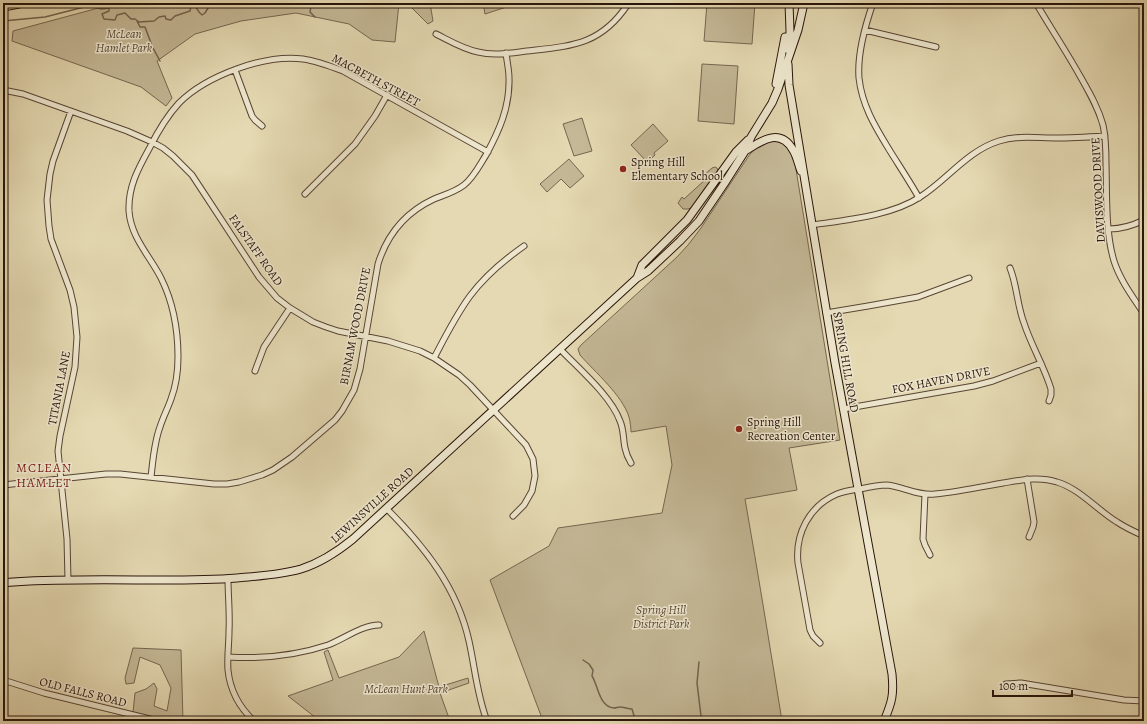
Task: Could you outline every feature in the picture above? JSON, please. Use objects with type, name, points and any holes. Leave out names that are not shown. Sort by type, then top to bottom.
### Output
[{"type":"highway","points":[[3,6],[19,3]]},
{"type":"main road","name":"LEWINSVILLE ROAD","points":[[3,584],[32,580],[171,580],[228,578],[282,573],[312,565],[345,545],[637,278],[648,270],[699,221],[745,151],[751,137],[772,103],[798,30],[804,3]]},
{"type":"main road","name":"SPRING HILL ROAD","points":[[789,4],[789,84],[826,313],[892,674],[893,696],[884,721]]},
{"type":"main road","points":[[772,103],[785,40],[789,4]]},
{"type":"main road","name":"LEWINSVILLE ROAD","points":[[637,278],[642,265],[687,220],[736,152],[751,137]]},
{"type":"main road","points":[[745,151],[764,139],[781,138],[786,141],[794,152],[805,180]]},
{"type":"main road","points":[[724,168],[726,176],[724,184]]},
{"type":"main road","points":[[687,220],[688,233]]},
{"type":"street","points":[[873,3],[865,30],[859,61],[859,76],[863,96],[866,107],[874,124],[919,198]]},
{"type":"street","name":"DAVISWOOD DRIVE","points":[[1036,3],[1092,98],[1099,114],[1105,136],[1107,213],[1111,251],[1119,273],[1144,314]]},
{"type":"street","points":[[436,34],[468,50],[490,54],[506,54],[567,47],[587,41],[602,33],[618,18],[628,4]]},
{"type":"street","points":[[865,30],[936,48]]},
{"type":"street","name":"BIRNAM WOOD DRIVE","points":[[3,485],[106,474],[227,484],[252,479],[273,470],[284,463],[326,428],[342,411],[354,390],[378,264],[384,247],[404,220],[421,206],[464,185],[477,171],[501,126],[508,102],[509,77],[506,54]]},
{"type":"street","name":"MACBETH STREET","points":[[151,477],[156,441],[160,426],[172,398],[178,358],[174,316],[170,301],[161,278],[139,242],[133,228],[130,212],[130,192],[132,182],[152,142],[166,118],[179,103],[208,81],[253,63],[279,58],[313,60],[343,71],[488,152]]},
{"type":"street","points":[[235,70],[252,116],[262,126]]},
{"type":"street","name":"FALSTAFF ROAD","points":[[3,90],[23,94],[127,131],[152,142],[173,156],[192,175],[259,277],[277,298],[290,308],[301,316],[326,328],[406,346],[434,358],[459,375],[526,444],[533,459],[535,468],[532,491],[524,505],[513,516]]},
{"type":"street","points":[[305,194],[345,156],[375,116],[387,96]]},
{"type":"street","name":"TITANIA LANE","points":[[68,580],[67,539],[58,451],[74,374],[77,352],[77,337],[74,307],[70,290],[51,239],[47,200],[53,161],[71,111]]},
{"type":"street","points":[[812,225],[884,213],[902,207],[919,198],[936,186],[970,156],[984,147],[999,141],[1019,137],[1056,138],[1105,136]]},
{"type":"street","points":[[1109,229],[1132,226],[1144,220]]},
{"type":"street","points":[[434,358],[456,317],[475,290],[497,267],[524,246]]},
{"type":"street","points":[[1010,268],[1014,276],[1024,324],[1051,389],[1049,401]]},
{"type":"street","points":[[826,313],[918,297],[969,278]]},
{"type":"street","points":[[255,370],[264,347],[290,308]]},
{"type":"street","points":[[560,349],[602,392],[615,410],[622,425],[625,448],[631,463]]},
{"type":"street","name":"FOX HAVEN DRIVE","points":[[843,409],[974,386],[993,381],[1041,363]]},
{"type":"street","points":[[820,643],[813,636],[810,630],[797,554],[799,539],[806,520],[820,504],[836,495],[858,489],[885,485],[894,486],[916,493],[934,494],[1027,479],[1049,480],[1058,482],[1075,490],[1116,522],[1144,536]]},
{"type":"street","points":[[1027,479],[1034,522],[1029,537]]},
{"type":"street","points":[[925,494],[923,539],[930,555]]},
{"type":"street","points":[[386,508],[414,536],[425,550],[452,593],[465,629],[479,696],[487,721]]},
{"type":"street","points":[[228,578],[228,670],[233,690],[242,708],[254,721]]},
{"type":"street","points":[[228,657],[264,657],[298,654],[330,644],[368,626],[379,625]]},
{"type":"street","name":"OLD FALLS ROAD","points":[[3,680],[44,693],[158,721]]},
{"type":"street","points":[[1006,684],[1021,683],[1124,700],[1144,701]]},
{"type":"green space","name":"McLean Hamlet Park","points":[[117,3],[399,3],[395,42],[372,40],[349,24],[296,13],[241,21],[195,34],[157,61],[172,98],[166,106],[141,87],[12,41],[13,31]]},
{"type":"green space","points":[[407,3],[430,3],[433,21],[428,24]]},
{"type":"green space","points":[[483,3],[519,3],[485,14]]},
{"type":"green space","points":[[707,3],[755,3],[752,44],[704,41]]},
{"type":"green space","points":[[702,64],[738,66],[734,124],[698,121]]},
{"type":"green space","points":[[582,118],[592,151],[574,156],[563,124]]},
{"type":"green space","points":[[653,124],[668,141],[654,153],[655,155],[647,162],[631,145]]},
{"type":"green space","name":"Spring Hill District Park","points":[[775,140],[787,144],[794,157],[840,440],[789,448],[797,490],[745,499],[782,721],[543,721],[490,580],[549,546],[558,528],[662,513],[672,465],[666,426],[631,432],[629,417],[626,409],[608,384],[580,355],[578,349],[677,257],[701,228],[750,154],[762,143]]},
{"type":"green space","points":[[569,159],[584,176],[570,188],[561,179],[547,192],[540,184]]},
{"type":"green space","points":[[715,167],[718,171],[694,207],[683,209],[678,203],[682,197],[684,199],[707,178],[704,175]]},
{"type":"green space","name":"McLean Hunt Park","points":[[424,631],[439,687],[468,678],[469,683],[440,693],[450,721],[320,721],[288,696],[333,680],[324,652],[328,650],[339,678],[399,657]]},
{"type":"green space","points":[[133,648],[181,650],[183,721],[168,721],[133,712],[135,693],[146,689],[154,683],[157,689],[154,706],[167,711],[171,688],[160,665],[140,657],[134,683],[126,684],[125,678]]},
{"type":"waterway","points":[[3,21],[45,17],[88,6],[105,9],[118,3]]},
{"type":"waterway","points":[[109,8],[109,11],[102,14],[104,19],[115,20],[117,15],[125,13],[131,19],[135,19],[139,22],[154,21],[159,17],[165,16],[166,19],[171,20],[175,16],[190,11],[191,6],[194,4],[202,15],[214,3]]},
{"type":"waterway","points":[[311,6],[310,12],[315,17]]},
{"type":"waterway","points":[[137,21],[140,27],[145,27],[151,43]]},
{"type":"waterway","points":[[153,48],[160,61]]},
{"type":"waterway","points":[[583,660],[589,664],[593,670],[592,676],[605,704],[614,708],[620,707],[632,709],[637,721]]},
{"type":"waterway","points":[[699,662],[697,683],[701,716],[699,721]]},
{"type":"place","name":"Spring Hill Elementary School","points":[[623,169]]},
{"type":"place","name":"Spring Hill Recreation Center","points":[[739,429]]},
{"type":"district","name":"MCLEAN HAMLET","points":[[44,474]]}]
